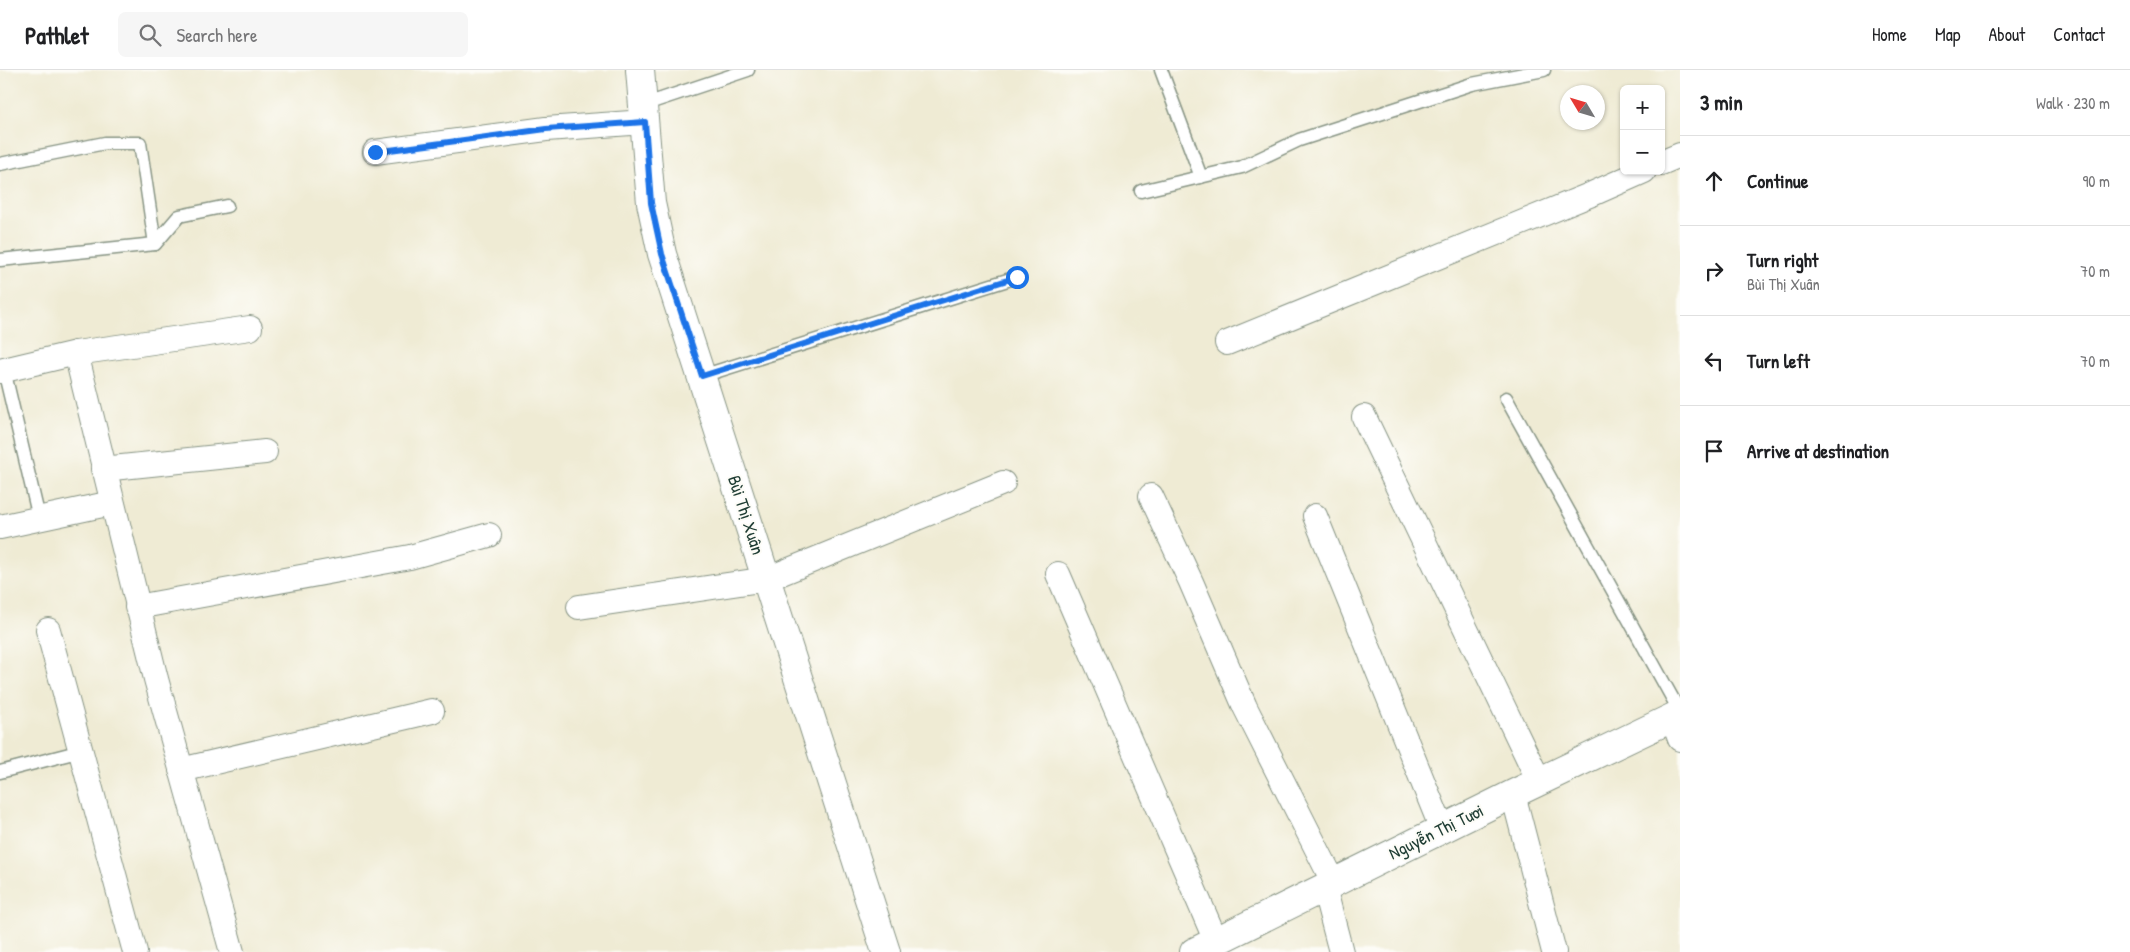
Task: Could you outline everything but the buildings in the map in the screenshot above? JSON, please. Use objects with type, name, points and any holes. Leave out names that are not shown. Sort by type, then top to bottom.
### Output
[{"type":"main road","name":"Bùi Thị Xuân","points":[[640,70],[651,203],[662,254],[886,952]]},
{"type":"main road","name":"Nguyễn Thị Tươi","points":[[1205,947],[1539,781],[1678,721]]},
{"type":"street","points":[[375,152],[644,114]]},
{"type":"street","points":[[1665,162],[1680,155]]},
{"type":"street","points":[[1227,343],[1635,175]]},
{"type":"street","points":[[2,371],[76,353],[250,328]]},
{"type":"street","points":[[76,353],[138,607],[232,952]]},
{"type":"street","points":[[1364,417],[1539,781]]},
{"type":"street","points":[[103,469],[265,452]]},
{"type":"street","points":[[580,607],[766,579],[1003,483]]},
{"type":"street","points":[[1151,496],[1245,707],[1329,885],[1342,952]]},
{"type":"street","points":[[0,526],[112,503]]},
{"type":"street","points":[[1316,516],[1442,829]]},
{"type":"street","points":[[138,607],[410,557],[489,535]]},
{"type":"street","points":[[1058,574],[1205,947]]},
{"type":"street","points":[[48,630],[135,952]]},
{"type":"street","points":[[181,770],[432,710]]},
{"type":"street","points":[[1513,794],[1554,952]]},
{"type":"lane","points":[[644,114],[748,70]]},
{"type":"lane","points":[[1161,70],[1201,177]]},
{"type":"lane","points":[[1141,191],[1242,167],[1298,140],[1472,84],[1544,70]]},
{"type":"lane","points":[[0,164],[105,143],[140,143],[155,244]]},
{"type":"lane","points":[[0,260],[155,244],[179,216],[227,206]]},
{"type":"lane","points":[[702,376],[1017,277]]},
{"type":"lane","points":[[2,371],[39,518]]},
{"type":"lane","points":[[1506,398],[1678,721]]},
{"type":"lane","points":[[0,772],[81,751]]},
{"type":"route","points":[[375,152],[546,129],[645,122],[651,203],[662,254],[702,376],[1017,277]]}]
